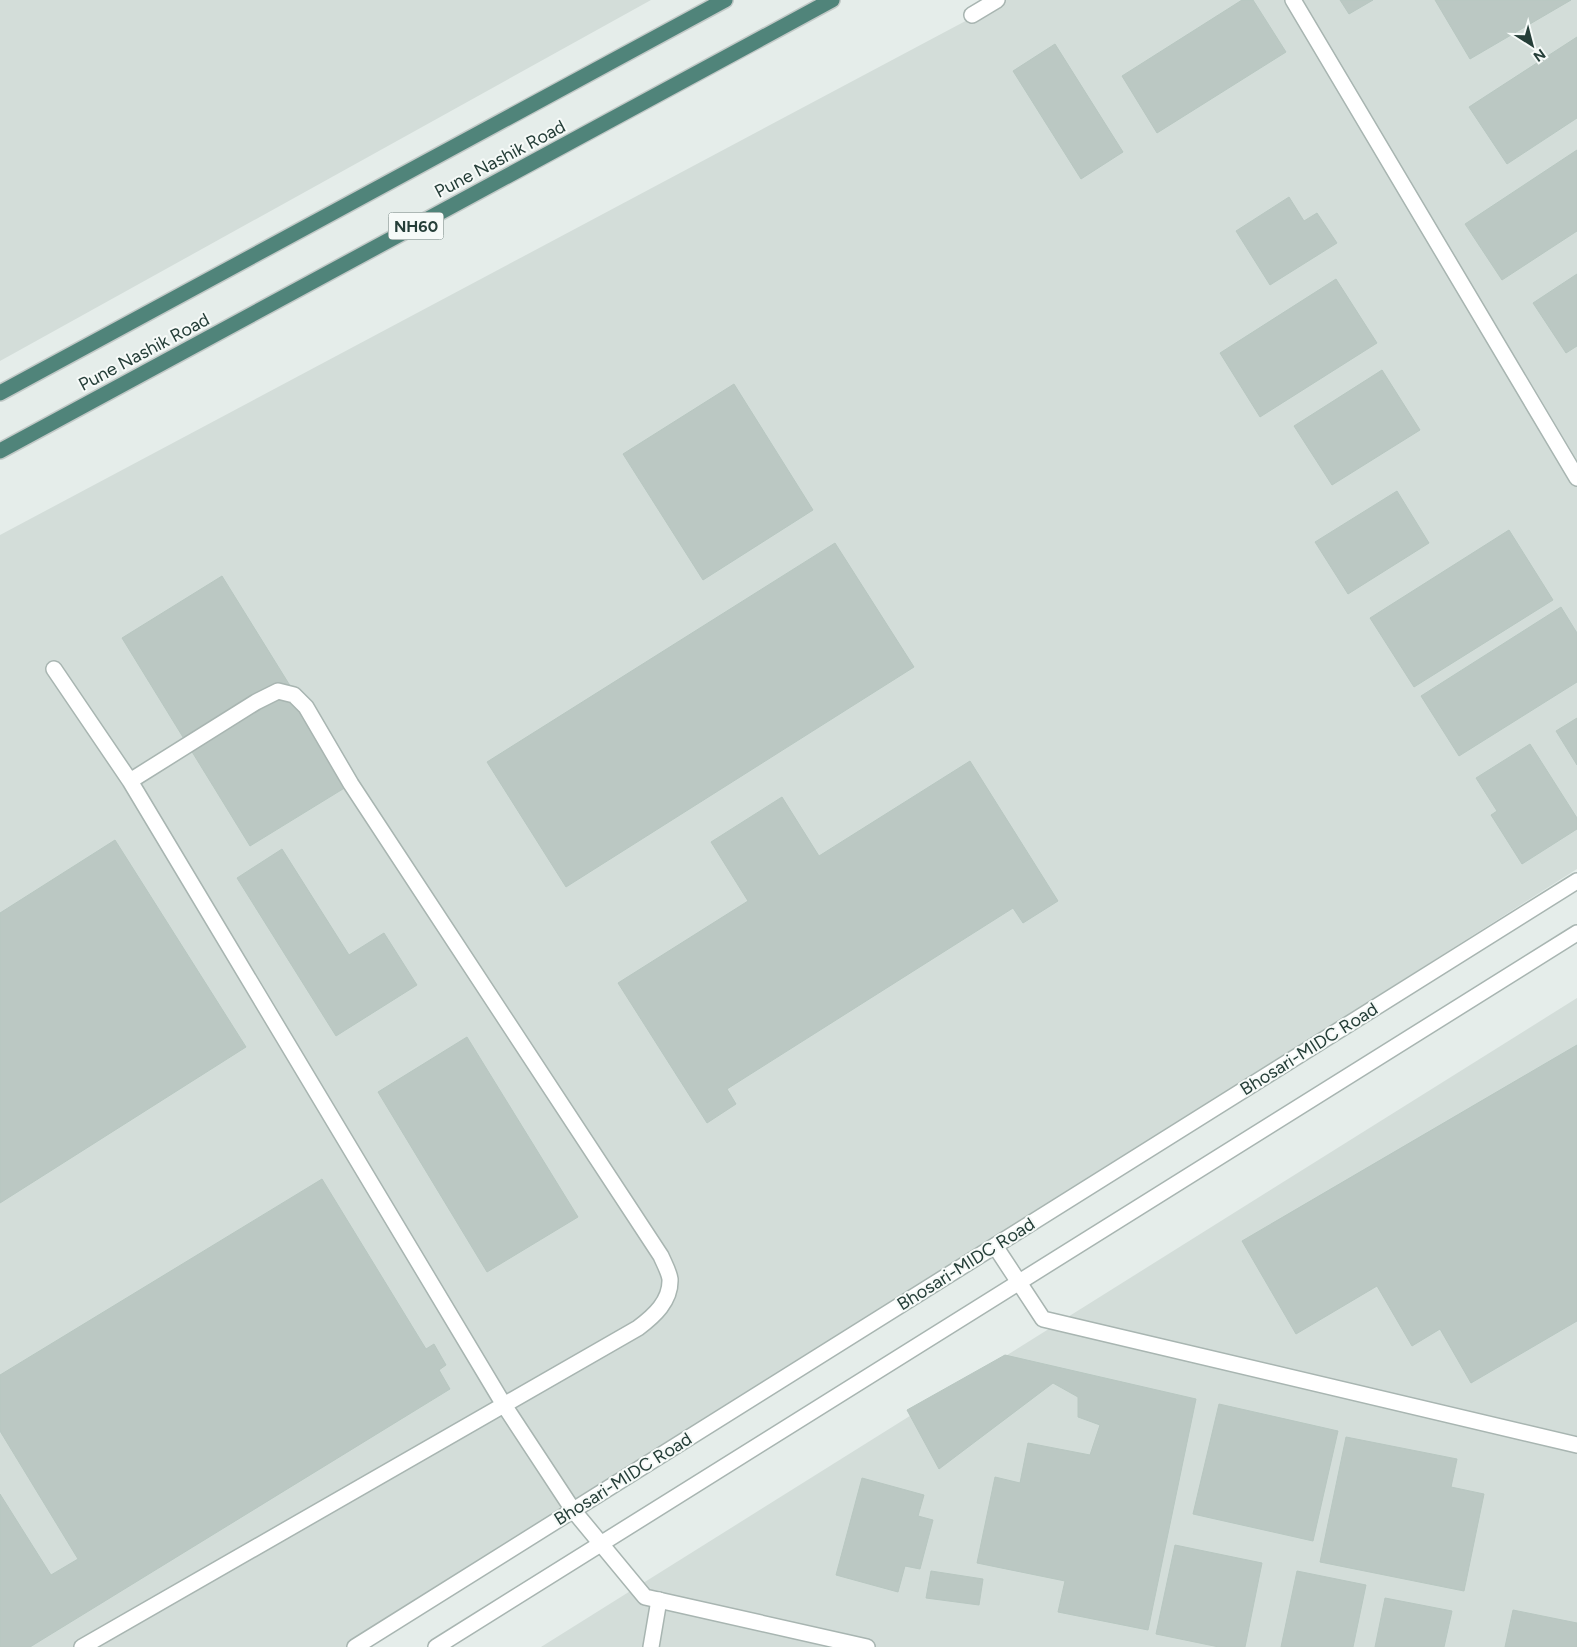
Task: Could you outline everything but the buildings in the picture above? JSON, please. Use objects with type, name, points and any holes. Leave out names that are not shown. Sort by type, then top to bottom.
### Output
[{"type":"highway","name":"Pune Nashik Road","points":[[0,393],[725,0]]},
{"type":"highway","name":"Pune Nashik Road","points":[[0,452],[832,0]]},
{"type":"street","points":[[972,15],[997,0]]},
{"type":"street","points":[[1293,0],[1577,478]]},
{"type":"street","points":[[54,669],[130,781],[504,1405],[573,1510],[645,1597],[867,1647]]},
{"type":"street","points":[[82,1647],[638,1328],[656,1314],[667,1295],[670,1278],[661,1256],[351,784],[306,707],[294,694],[278,690],[130,781]]},
{"type":"street","name":"Bhosari-MIDC Road","points":[[355,1647],[1577,881]]},
{"type":"street","points":[[436,1647],[1577,933]]},
{"type":"street","points":[[995,1246],[1043,1319],[1577,1445]]},
{"type":"street","points":[[651,1647],[659,1600]]},
{"type":"shaded area","points":[[0,0],[651,0],[0,361]]},
{"type":"shaded area","points":[[1005,0],[1577,0],[1577,869],[356,1647],[0,1647],[0,535]]},
{"type":"shaded area","points":[[1577,998],[1577,1647],[541,1647]]}]
